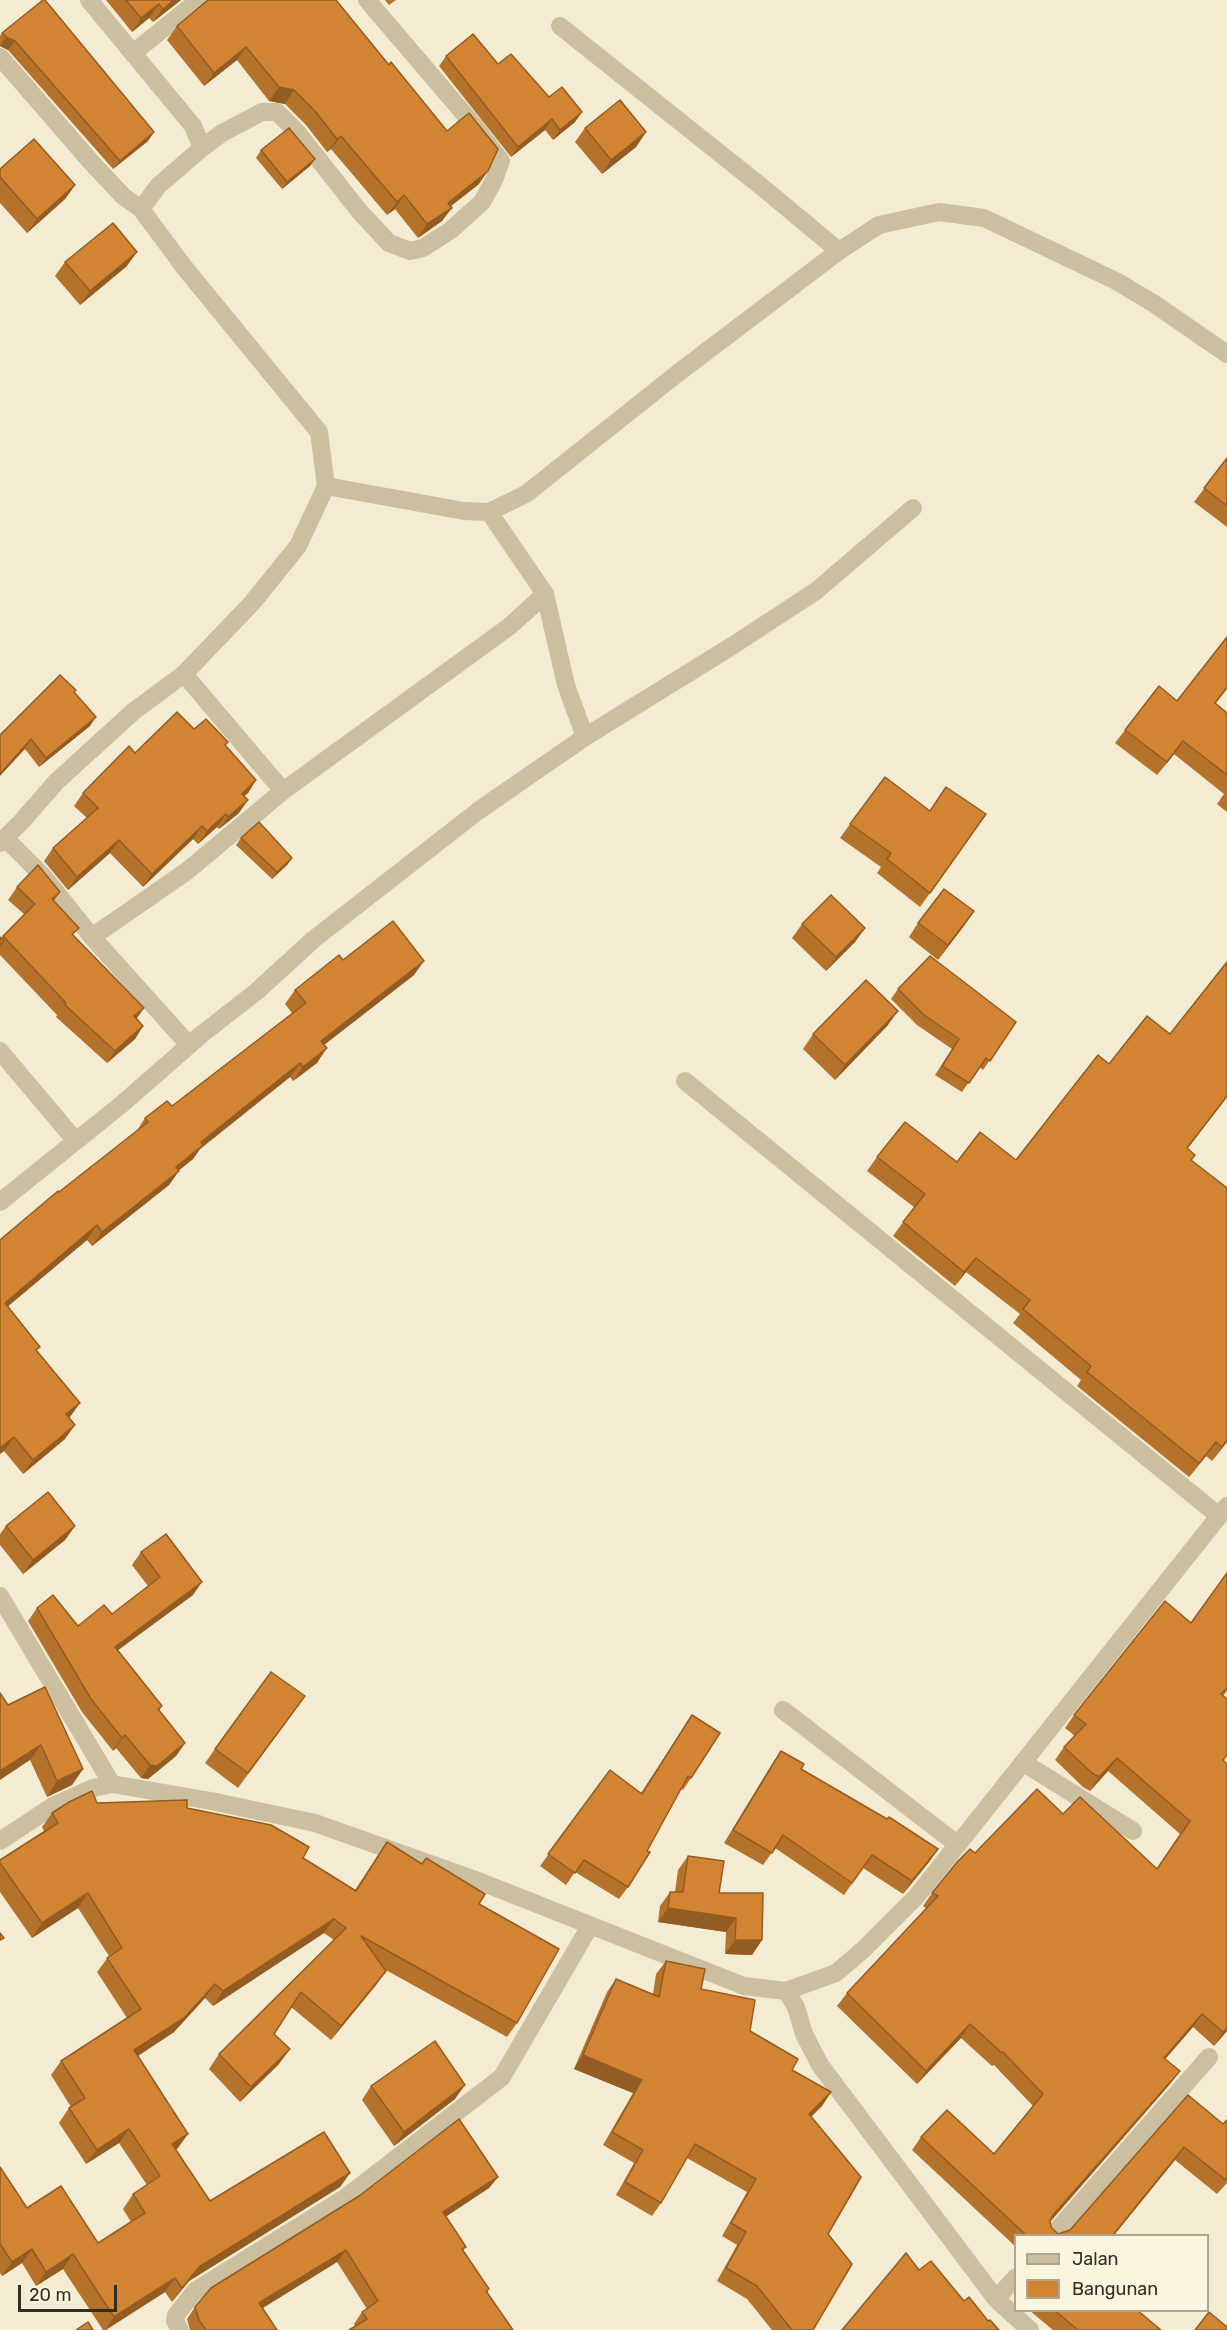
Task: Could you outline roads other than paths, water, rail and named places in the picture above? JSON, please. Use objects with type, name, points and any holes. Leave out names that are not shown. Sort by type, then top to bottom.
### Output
[{"type":"street","points":[[89,0],[193,126],[202,148]]},
{"type":"street","points":[[134,53],[199,0]]},
{"type":"street","points":[[141,209],[158,186],[202,148],[222,133],[262,112],[278,112],[297,132],[360,212],[389,243],[410,251],[423,248],[451,230],[482,202],[501,161],[472,123],[367,0]]},
{"type":"street","points":[[560,27],[840,251]]},
{"type":"street","points":[[0,57],[92,164],[154,224],[184,267],[319,432],[326,486],[298,546],[252,603],[184,674],[134,711],[65,774],[2,840],[44,877],[92,938],[189,1045]]},
{"type":"street","points":[[326,486],[464,511],[489,512],[526,494],[678,374],[840,251],[879,225],[939,212],[984,218],[1116,281],[1153,303],[1227,354]]},
{"type":"street","points":[[0,1202],[256,992],[314,939],[478,811],[585,737],[816,591],[913,507]]},
{"type":"street","points":[[489,512],[545,594],[566,685],[585,737]]},
{"type":"street","points":[[92,938],[187,871],[283,791],[510,626],[545,594]]},
{"type":"street","points":[[184,674],[283,791]]},
{"type":"street","points":[[0,1051],[75,1140]]},
{"type":"street","points":[[0,1841],[53,1806],[93,1788],[112,1784],[211,1801],[315,1824],[482,1882],[744,1986],[786,1991],[836,1973],[864,1949],[916,1897],[1223,1511],[685,1081]]},
{"type":"street","points":[[0,1596],[112,1784]]},
{"type":"street","points":[[783,1710],[958,1845]]},
{"type":"street","points":[[1024,1763],[1133,1831]]},
{"type":"street","points":[[180,2330],[176,2315],[195,2291],[345,2198],[502,2077],[590,1926]]},
{"type":"street","points":[[786,1991],[796,2007],[804,2034],[820,2065],[996,2299],[1030,2330]]},
{"type":"street","points":[[1053,2234],[1209,2057]]},
{"type":"street","points":[[996,2299],[1014,2279]]}]
